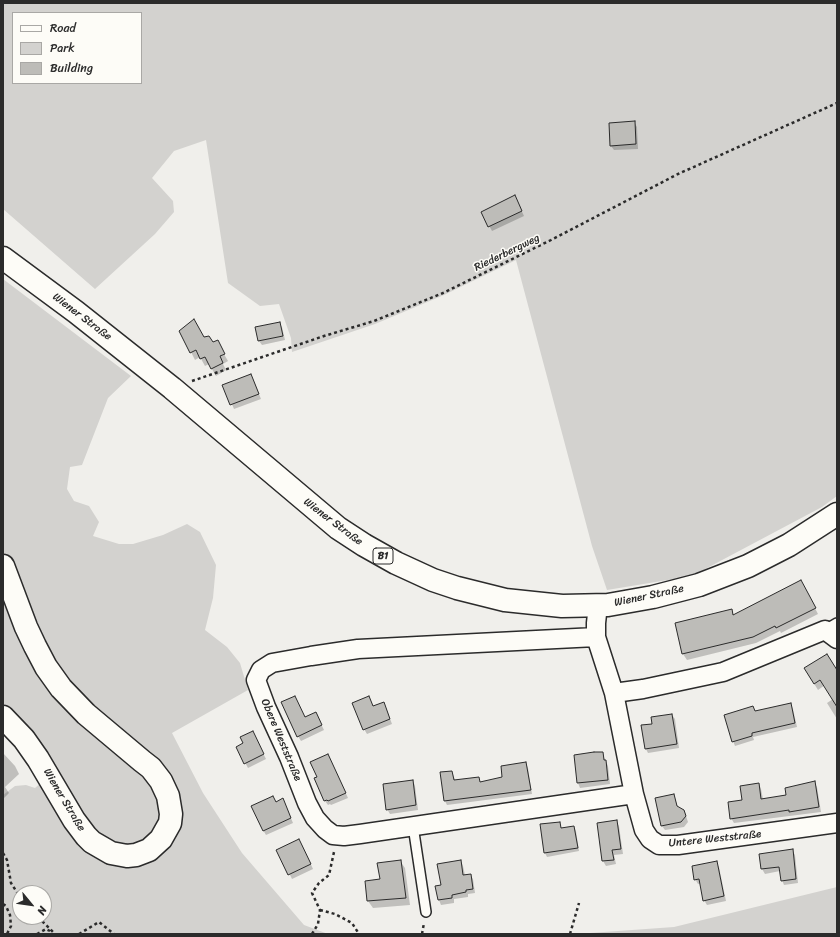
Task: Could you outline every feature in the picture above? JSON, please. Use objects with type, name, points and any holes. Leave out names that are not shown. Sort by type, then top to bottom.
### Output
[{"type":"main road","name":"Wiener Straße","points":[[3,258],[82,317],[172,388],[338,528],[399,565],[442,583],[495,598],[547,605],[598,605],[633,601],[693,587],[735,572],[775,552],[837,514]]},
{"type":"main road","name":"Wiener Straße","points":[[3,566],[31,638],[46,667],[81,710],[147,764],[161,781],[168,796],[171,814],[170,823],[161,839],[149,850],[136,855],[127,856],[111,854],[92,842],[74,820],[38,759],[24,739],[3,717]]},
{"type":"street","name":"Untere Weststraße","points":[[598,605],[596,637],[614,693],[634,794],[644,830],[650,839],[659,845],[678,845],[837,823]]},
{"type":"street","points":[[614,693],[643,689],[723,672],[833,630]]},
{"type":"street","name":"Obere Weststraße","points":[[334,835],[325,829],[315,818],[307,803],[256,680],[261,670],[272,663],[358,649],[596,637]]},
{"type":"street","points":[[334,835],[344,836],[360,834],[634,794]]},
{"type":"lane","points":[[413,826],[426,912]]},
{"type":"path","name":"Riederbergweg","points":[[172,388],[317,338],[374,321],[443,293],[551,240],[678,174],[837,104]]},
{"type":"path","points":[[312,934],[318,924],[320,910],[312,893],[319,883],[329,875],[334,854],[334,835]]},
{"type":"path","points":[[3,853],[7,860],[12,885]]},
{"type":"path","points":[[570,934],[579,903]]},
{"type":"path","points":[[3,904],[6,906],[10,915],[12,926],[7,934]]},
{"type":"path","points":[[320,910],[335,914],[352,923],[359,934]]},
{"type":"path","points":[[80,934],[98,922],[114,934]]},
{"type":"path","points":[[46,925],[54,934]]},
{"type":"path","points":[[37,934],[46,929],[54,934]]},
{"type":"green space","points":[[3,3],[837,3],[837,496],[822,507],[692,576],[607,590],[592,546],[516,260],[444,295],[375,324],[292,352],[291,338],[279,304],[260,306],[228,283],[206,140],[174,151],[152,178],[173,201],[174,212],[155,234],[95,289],[3,209]]},
{"type":"green space","points":[[3,279],[131,376],[108,398],[82,465],[70,467],[67,489],[74,501],[89,506],[99,522],[93,536],[119,544],[133,544],[163,535],[187,524],[200,532],[216,565],[213,598],[205,630],[227,647],[240,663],[248,690],[172,733],[203,793],[242,853],[304,925],[328,934],[3,934],[3,795],[15,786],[26,785],[35,788],[43,781],[3,725]]},
{"type":"green space","points":[[837,887],[837,934],[576,934],[674,927]]},
{"type":"building","points":[[635,121],[636,144],[610,146],[609,123]]},
{"type":"building","points":[[515,195],[522,211],[488,227],[481,212]]},
{"type":"building","points":[[194,319],[204,337],[209,336],[213,342],[218,340],[225,354],[220,356],[223,363],[211,369],[205,357],[200,359],[196,350],[190,353],[179,331]]},
{"type":"building","points":[[280,322],[283,336],[258,341],[255,327]]},
{"type":"building","points":[[251,374],[259,394],[230,405],[222,385]]},
{"type":"building","points":[[801,580],[816,608],[776,628],[775,626],[753,637],[682,654],[675,623],[732,609],[733,615]]},
{"type":"building","points":[[827,654],[837,670],[837,707],[820,680],[814,684],[804,668]]},
{"type":"building","points":[[295,696],[305,717],[316,712],[322,725],[297,737],[281,702]]},
{"type":"building","points":[[369,696],[373,706],[384,702],[390,719],[363,730],[352,703]]},
{"type":"building","points":[[791,703],[795,723],[752,733],[752,736],[732,742],[724,715],[753,706],[755,711]]},
{"type":"building","points":[[672,714],[677,744],[645,749],[641,725],[652,724],[651,717]]},
{"type":"building","points":[[253,731],[264,754],[244,764],[236,747],[243,743],[240,737]]},
{"type":"building","points":[[603,752],[604,760],[606,760],[608,780],[577,783],[574,755]]},
{"type":"building","points":[[328,754],[346,793],[328,801],[324,801],[314,778],[317,777],[310,762]]},
{"type":"building","points":[[526,762],[531,790],[444,801],[440,772],[452,771],[454,780],[479,777],[480,782],[502,777],[501,766]]},
{"type":"building","points":[[413,780],[416,805],[386,810],[383,784]]},
{"type":"building","points":[[815,781],[819,807],[730,819],[728,802],[742,800],[740,786],[759,783],[761,799],[786,795],[785,788]]},
{"type":"building","points":[[674,794],[677,806],[684,810],[686,816],[681,822],[661,826],[655,798]]},
{"type":"building","points":[[273,796],[276,802],[283,798],[291,818],[263,831],[251,806]]},
{"type":"building","points":[[617,820],[621,849],[612,850],[614,860],[602,861],[597,823]]},
{"type":"building","points":[[560,822],[561,828],[574,826],[578,848],[544,853],[540,824]]},
{"type":"building","points":[[299,839],[311,864],[288,875],[276,850]]},
{"type":"building","points":[[793,849],[796,879],[781,881],[779,867],[761,869],[759,854]]},
{"type":"building","points":[[401,860],[406,898],[367,901],[365,881],[380,879],[377,863]]},
{"type":"building","points":[[461,860],[463,875],[471,874],[473,889],[452,895],[452,898],[438,900],[435,886],[441,885],[437,864]]},
{"type":"building","points":[[717,861],[724,896],[703,901],[699,879],[694,880],[692,866]]}]
